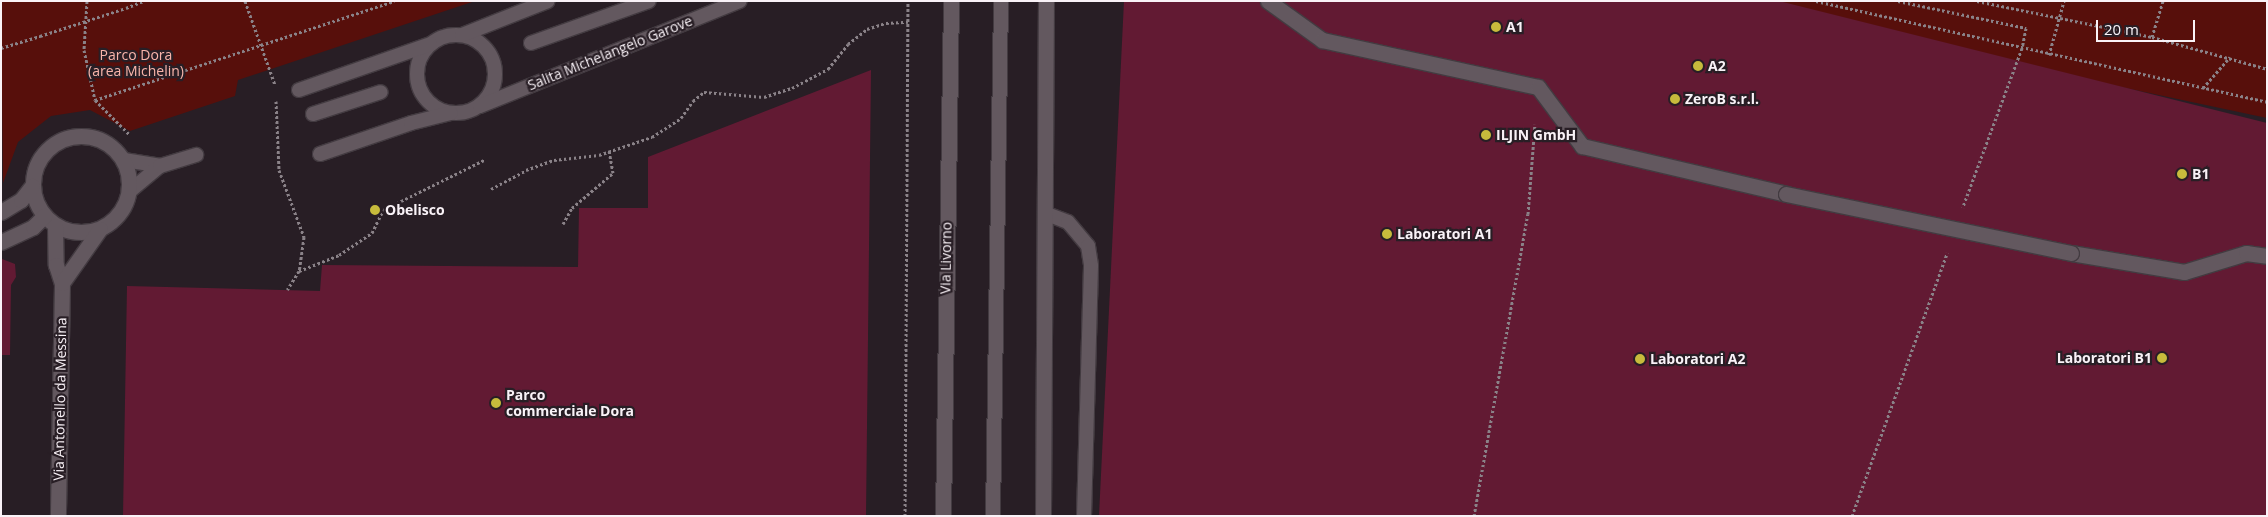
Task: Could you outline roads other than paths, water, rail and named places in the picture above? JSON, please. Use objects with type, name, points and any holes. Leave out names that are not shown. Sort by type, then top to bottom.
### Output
[{"type":"street","name":"Via Livorno","points":[[942,516],[951,1]]},
{"type":"street","points":[[1043,516],[1047,214],[1046,1]]},
{"type":"street","points":[[1268,1],[1322,40],[1538,87],[1582,146],[1786,194],[2071,253],[2184,272],[2246,252],[2267,256]]},
{"type":"street","points":[[68,137],[100,139],[113,147],[124,160],[129,175],[130,191],[124,207],[114,220],[100,229],[85,232],[50,221],[36,202],[32,186],[34,170],[42,156],[53,144],[68,137]]},
{"type":"street","points":[[1,212],[20,200],[32,186]]},
{"type":"street","points":[[1,242],[50,221]]},
{"type":"street","name":"Via Antonello da Messina","points":[[50,221],[56,265],[62,283],[58,516]]},
{"type":"street","points":[[62,283],[100,229]]},
{"type":"lane","points":[[462,35],[548,1]]},
{"type":"lane","points":[[531,43],[649,1]]},
{"type":"lane","name":"Salita Michelangelo Garove","points":[[320,154],[411,123],[451,113],[462,113],[740,1]]},
{"type":"lane","points":[[993,516],[1001,1]]},
{"type":"lane","points":[[299,90],[431,44],[451,35],[462,35],[475,39],[485,48],[496,71],[489,96],[480,106]]},
{"type":"lane","points":[[431,44],[418,65],[417,79],[428,102],[451,113]]},
{"type":"lane","points":[[313,114],[381,92]]},
{"type":"lane","points":[[130,191],[160,166],[196,155]]},
{"type":"lane","points":[[124,160],[160,166]]},
{"type":"lane","points":[[1047,214],[1068,222],[1088,246],[1092,266],[1084,516]]},
{"type":"place","name":"A1","points":[[1496,27]]},
{"type":"place","name":"A2","points":[[1698,66]]},
{"type":"place","name":"ZeroB s.r.l.","points":[[1675,99]]},
{"type":"place","name":"ILJIN GmbH","points":[[1486,135]]},
{"type":"place","name":"B1","points":[[2182,174]]},
{"type":"place","name":"Obelisco","points":[[375,210]]},
{"type":"place","name":"Laboratori A1","points":[[1387,234]]},
{"type":"place","name":"Laboratori B1","points":[[2162,358]]},
{"type":"place","name":"Laboratori A2","points":[[1640,359]]},
{"type":"place","name":"Parco commerciale Dora","points":[[496,403]]},
{"type":"park label","name":"Parco Dora (area Michelin)","points":[[136,64]]}]
